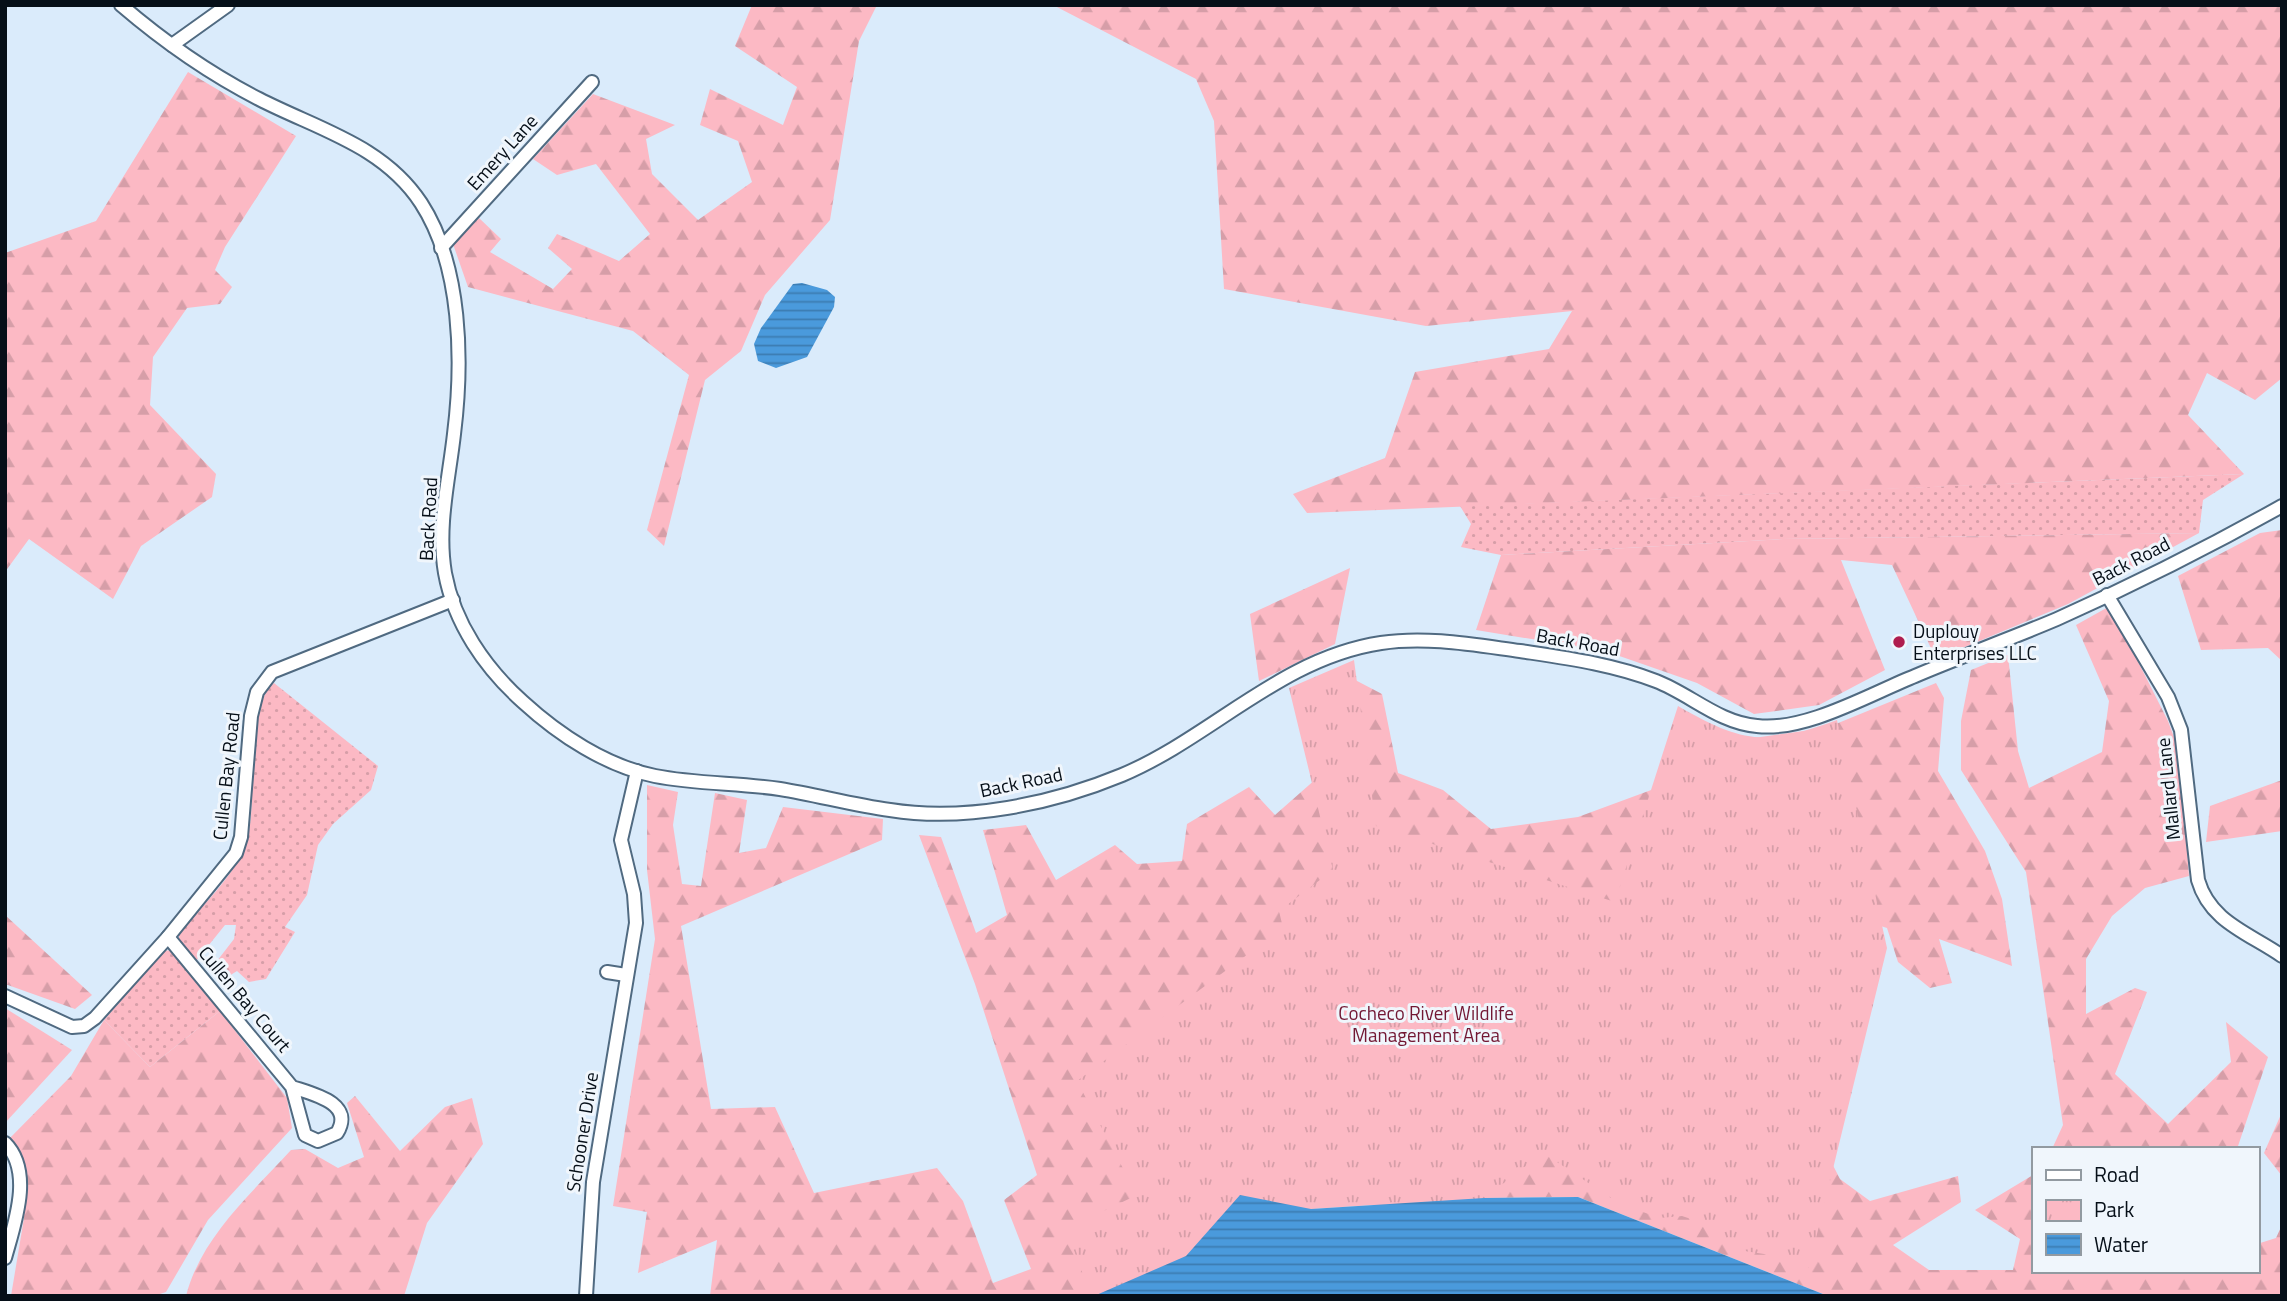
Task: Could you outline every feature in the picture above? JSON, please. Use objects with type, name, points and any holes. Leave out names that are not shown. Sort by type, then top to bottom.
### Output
[{"type":"street","name":"Back Road","points":[[121,5],[172,45],[244,91],[377,156],[420,201],[441,248],[450,285],[456,346],[457,408],[443,546],[446,580],[453,600],[481,656],[494,674],[529,708],[591,751],[637,771],[673,779],[771,788],[898,811],[960,813],[992,810],[1118,776],[1161,755],[1296,671],[1342,652],[1395,641],[1481,646],[1604,664],[1674,688],[1727,719],[1762,727],[1781,726],[1826,712],[2053,621],[2282,506]]},
{"type":"street","points":[[172,45],[228,5]]},
{"type":"street","name":"Emery Lane","points":[[441,248],[592,82]]},
{"type":"street","name":"Mallard Lane","points":[[2107,595],[2168,698],[2181,730],[2198,880],[2206,902],[2221,918],[2282,956]]},
{"type":"street","name":"Cullen Bay Road","points":[[5,996],[59,1024],[84,1026],[168,937],[236,853],[241,837],[251,716],[257,692],[272,672],[453,600]]},
{"type":"street","name":"Schooner Drive","points":[[586,1296],[593,1182],[636,909],[621,840],[637,771]]},
{"type":"street","name":"Cullen Bay Court","points":[[168,937],[292,1087],[305,1135],[325,1140],[337,1133],[342,1121],[338,1108],[327,1100],[292,1087]]},
{"type":"street","points":[[607,972],[626,975]]},
{"type":"street","points":[[5,1143],[15,1157],[19,1204],[5,1258]]},
{"type":"green space","points":[[752,5],[877,5],[859,41],[830,220],[765,295],[741,351],[705,380],[664,546],[647,530],[689,375],[633,331],[468,287],[453,244],[479,218],[501,239],[490,252],[553,289],[572,269],[548,248],[557,234],[619,261],[650,234],[596,164],[557,175],[533,159],[593,94],[675,125],[646,139],[652,174],[698,220],[752,182],[738,141],[700,125],[710,89],[783,125],[797,87],[735,46]]},
{"type":"green space","points":[[1053,5],[2282,5],[2282,378],[2255,400],[2207,373],[2188,415],[2244,474],[1307,513],[1293,494],[1385,458],[1415,372],[1549,349],[1572,311],[1426,326],[1224,289],[1214,121],[1196,79]]},
{"type":"green space","points":[[188,72],[296,136],[225,247],[215,270],[232,287],[220,304],[187,308],[153,357],[150,405],[216,474],[212,497],[141,546],[113,599],[29,539],[5,572],[5,253],[96,221]]},
{"type":"green space","points":[[2244,474],[2203,500],[2199,533],[1783,539],[1501,555],[1461,547],[1471,524],[1460,506]]},
{"type":"green space","points":[[2282,530],[2282,661],[2268,648],[2201,650],[2178,576],[2260,533]]},
{"type":"green space","points":[[2199,533],[2068,604],[1936,659],[1892,565],[1841,560],[1885,670],[1819,705],[1754,714],[1697,683],[1605,651],[1476,630],[1501,555],[1783,539]]},
{"type":"green space","points":[[1350,568],[1335,644],[1259,681],[1250,614]]},
{"type":"green space","points":[[2110,606],[2168,721],[2179,751],[2189,876],[2145,888],[2112,916],[2086,959],[2086,1014],[2135,988],[2147,992],[2115,1074],[2168,1124],[2231,1062],[2226,1022],[2268,1057],[2238,1147],[2053,1147],[2063,1125],[2026,872],[1961,770],[1961,721],[1971,670],[2008,655],[2018,751],[2029,788],[2102,752],[2109,701],[2076,625]]},
{"type":"green space","name":"Cocheco River Wildlife Management Area","points":[[1354,660],[1376,826],[1615,902],[1678,706],[1721,728],[1756,737],[1791,734],[1837,720],[1887,948],[1807,1275],[1764,1254],[1738,1250],[1697,1221],[1682,1216],[1660,1218],[1620,1204],[1548,1156],[1540,1155],[1482,1200],[1396,1211],[1372,1205],[1343,1204],[1281,1214],[1239,1225],[1136,1296],[1091,1296],[1066,1229],[1137,1195],[1077,1081],[1283,928],[1279,911],[1333,870],[1289,688]]},
{"type":"green space","points":[[1338,671],[1382,694],[1398,773],[1443,790],[1491,829],[1578,817],[1681,779],[1739,740],[1826,728],[1936,683],[1944,698],[1938,771],[1985,851],[2002,899],[2012,966],[1939,939],[1952,983],[1930,988],[1898,962],[1887,928],[1760,888],[1818,1136],[1840,1179],[1870,1201],[1958,1176],[1961,1202],[1893,1245],[1929,1270],[2013,1270],[2020,1239],[1975,1210],[2032,1176],[2032,1273],[2259,1273],[2259,1243],[2276,1238],[2282,1225],[2282,1296],[1828,1296],[1578,1197],[1484,1198],[1311,1209],[1240,1195],[1094,1296],[710,1296],[717,1240],[638,1273],[647,1212],[613,1206],[655,939],[647,870],[647,785],[678,792],[673,825],[682,884],[701,886],[715,793],[747,800],[739,853],[766,848],[783,807],[883,819],[882,840],[681,926],[711,1109],[775,1107],[814,1193],[937,1168],[963,1201],[993,1283],[1031,1269],[1004,1200],[1037,1175],[975,984],[919,835],[941,837],[976,933],[1007,915],[983,830],[1026,825],[1056,880],[1115,845],[1137,864],[1182,861],[1187,824],[1249,787],[1275,815],[1317,778]]},
{"type":"green space","points":[[274,683],[378,766],[371,790],[333,824],[318,845],[307,895],[285,927],[295,932],[266,979],[249,982],[237,971],[221,981],[210,970],[234,939],[236,925],[225,925],[196,961],[179,941],[179,934],[234,868],[246,844],[252,805],[254,736],[264,697]]},
{"type":"green space","points":[[2282,780],[2282,831],[2206,842],[2210,806]]},
{"type":"green space","points":[[5,915],[92,995],[75,1009],[5,984]]},
{"type":"green space","points":[[172,950],[220,1011],[150,1067],[104,1020],[164,951]]},
{"type":"green space","points":[[5,1008],[72,1050],[5,1123]]},
{"type":"green space","points":[[220,1011],[287,1098],[292,1128],[208,1220],[166,1292],[154,1296],[11,1296],[24,1218],[22,1167],[9,1139],[71,1076],[104,1020],[150,1067]]},
{"type":"green space","points":[[355,1096],[400,1151],[445,1107],[472,1098],[483,1144],[427,1223],[404,1296],[186,1296],[193,1275],[215,1235],[291,1150],[305,1149],[338,1168],[364,1157],[347,1103]]},
{"type":"green space","points":[[2282,1112],[2282,1176],[2264,1153]]},
{"type":"water","points":[[802,283],[827,290],[835,297],[834,307],[807,357],[776,368],[758,361],[754,344],[761,328],[793,284]]},
{"type":"water","points":[[1240,1195],[1311,1209],[1484,1198],[1578,1197],[1828,1296],[1094,1296],[1186,1256]]},
{"type":"place","name":"Duplouy Enterprises LLC","points":[[1899,642]]}]
